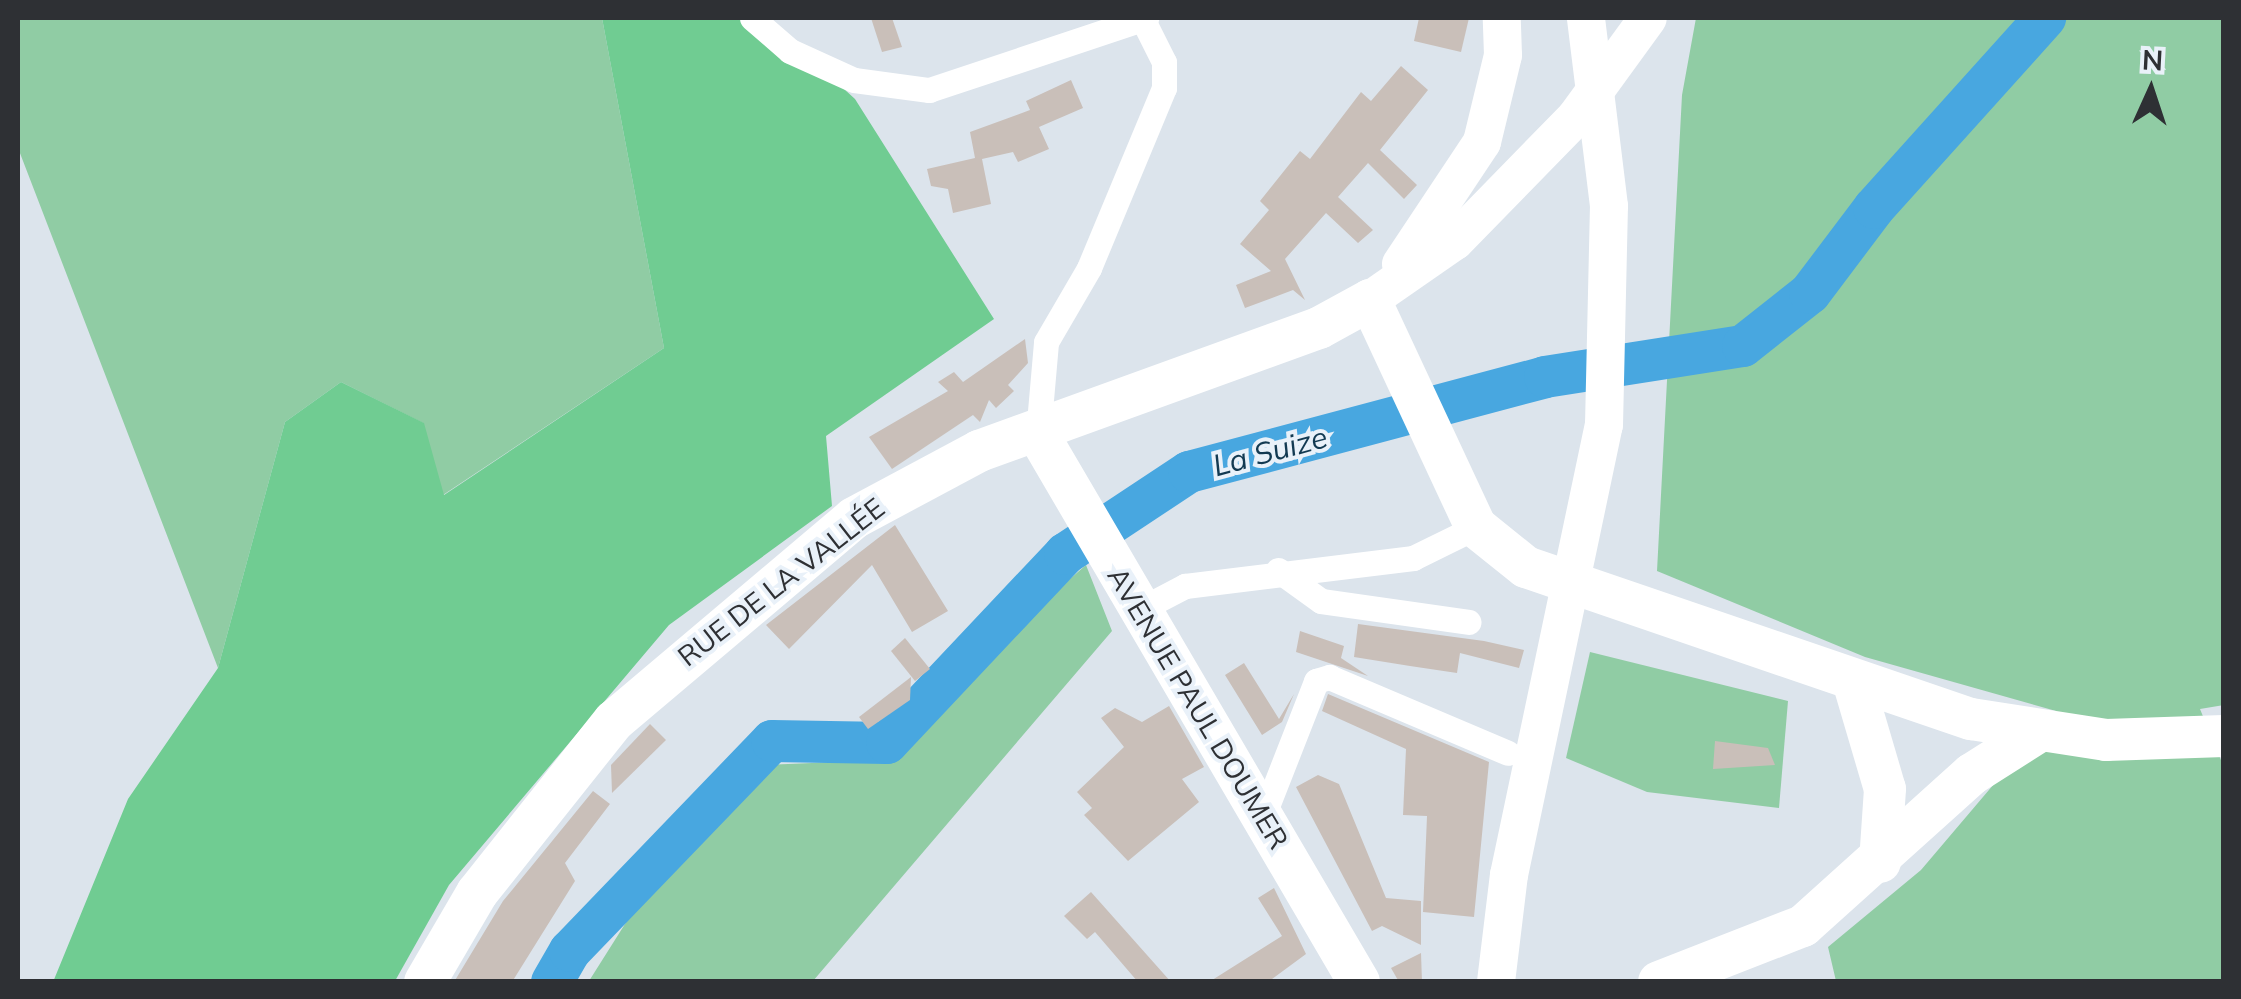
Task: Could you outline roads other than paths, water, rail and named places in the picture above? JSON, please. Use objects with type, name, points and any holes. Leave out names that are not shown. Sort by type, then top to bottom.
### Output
[{"type":"main road","points":[[1370,300],[1429,230],[1482,142],[1503,55],[1502,18]]},
{"type":"main road","points":[[1370,300],[1455,241],[1576,117],[1648,18]]},
{"type":"main road","points":[[1496,982],[1509,875],[1584,547],[1608,366],[1606,153],[1587,20]]},
{"type":"main road","points":[[1370,300],[1476,527],[1526,567],[1854,684],[2035,734],[2224,736]]},
{"type":"main road","name":"RUE DE LA VALLÉE","points":[[425,982],[550,794],[663,676],[854,518],[934,470],[1319,328],[1370,300]]},
{"type":"main road","name":"AVENUE PAUL DOUMER","points":[[1038,434],[1114,570],[1264,814],[1359,982]]},
{"type":"main road","points":[[1854,684],[1885,788],[1880,862]]},
{"type":"main road","points":[[1659,982],[1803,926],[1880,862],[1972,774],[2035,734]]},
{"type":"street","points":[[752,18],[790,50],[854,80],[929,90],[1144,19],[1164,62],[1164,88],[1089,268],[1046,342],[1038,434]]},
{"type":"street","points":[[1139,610],[1185,586],[1278,570],[1413,558],[1476,527]]},
{"type":"street","points":[[1278,570],[1321,601],[1470,622]]},
{"type":"street","points":[[1264,814],[1316,681],[1329,677],[1508,754]]},
{"type":"waterway","name":"La Suize","points":[[552,982],[570,951],[772,741],[887,743],[1065,554],[1189,472],[1545,377],[1743,346],[1810,293],[1874,208],[2045,18]]}]
